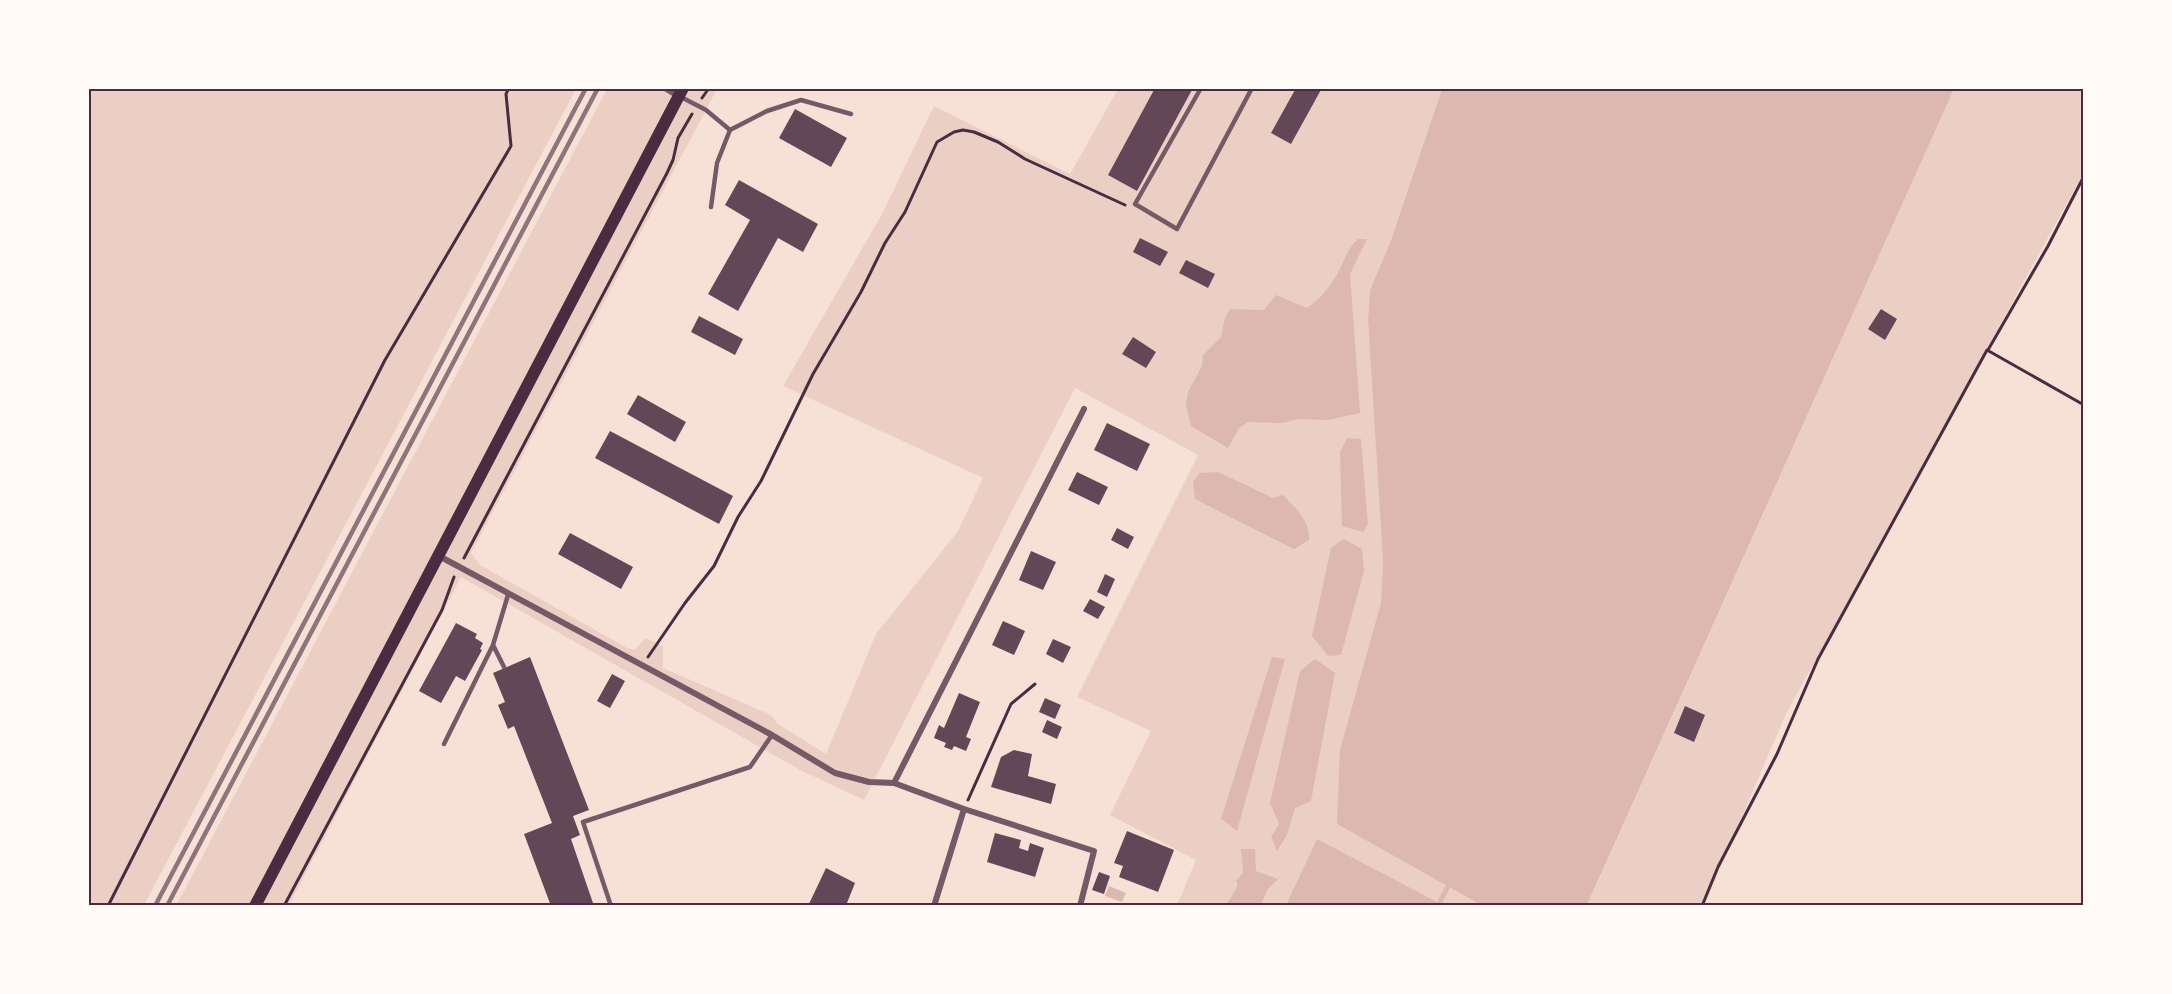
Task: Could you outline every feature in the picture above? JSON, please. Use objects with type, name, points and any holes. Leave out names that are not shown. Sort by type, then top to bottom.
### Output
[{"type":"main road","points":[[255,906],[681,92]]},
{"type":"street","points":[[665,88],[681,92]]},
{"type":"street","points":[[894,783],[1084,409]]},
{"type":"street","points":[[439,556],[772,735],[835,772],[869,782],[894,783],[964,809],[1094,851],[1080,906]]},
{"type":"street","points":[[934,906],[964,809]]},
{"type":"lane","points":[[1201,88],[1135,204],[1177,229],[1252,88]]},
{"type":"lane","points":[[681,92],[730,130]]},
{"type":"lane","points":[[711,207],[717,163],[730,130],[767,111],[801,100],[851,114]]},
{"type":"lane","points":[[444,744],[493,645],[508,595]]},
{"type":"lane","points":[[493,645],[504,667]]},
{"type":"lane","points":[[611,906],[583,822],[750,767],[772,735]]},
{"type":"path","points":[[108,906],[385,360],[511,146],[506,94],[509,88]]},
{"type":"path","points":[[284,906],[442,610],[459,566],[668,173],[678,138],[709,88]]},
{"type":"path","points":[[644,666],[656,643],[714,566],[738,517],[761,481],[813,374],[904,212],[937,142],[954,132],[963,130],[974,132],[1114,201],[1147,211]]},
{"type":"path","points":[[1702,906],[1718,867],[1777,754],[1818,659],[1988,350],[2048,246],[2084,176]]},
{"type":"path","points":[[1988,350],[2084,405]]},
{"type":"path","points":[[964,809],[1011,704],[1035,684]]},
{"type":"shaded area","points":[[88,89],[576,89],[144,905],[89,905]]},
{"type":"shaded area","points":[[607,89],[717,89],[471,553],[480,565],[627,648],[634,650],[646,638],[663,646],[663,668],[771,715],[778,724],[826,754],[876,634],[958,531],[983,478],[783,386],[882,214],[934,106],[1070,174],[1118,89],[1442,89],[1390,243],[1370,290],[1368,320],[1383,562],[1381,603],[1337,824],[1481,905],[1443,905],[1317,840],[1286,905],[1177,905],[1196,860],[1110,815],[1151,731],[1077,697],[1198,455],[1075,388],[864,800],[800,770],[461,577],[289,905],[176,906]]},
{"type":"shaded area","points":[[1442,89],[1954,89],[1587,905],[1481,905],[1337,824],[1340,750],[1381,603],[1383,562],[1368,320],[1370,290],[1390,243]]},
{"type":"shaded area","points":[[1954,89],[2083,89],[2083,174],[1786,714],[1704,905],[1587,906]]},
{"type":"shaded area","points":[[1358,239],[1367,239],[1350,274],[1360,413],[1328,420],[1297,419],[1283,423],[1248,422],[1239,428],[1228,448],[1191,426],[1186,404],[1188,392],[1202,366],[1203,355],[1221,337],[1225,318],[1230,309],[1264,310],[1276,295],[1307,308],[1318,300],[1331,284]]},
{"type":"shaded area","points":[[1347,438],[1361,439],[1368,524],[1363,532],[1342,526],[1340,452]]},
{"type":"shaded area","points":[[1218,472],[1273,498],[1283,495],[1305,521],[1309,540],[1294,549],[1195,499],[1193,482],[1200,473]]},
{"type":"shaded area","points":[[1344,539],[1362,549],[1364,571],[1341,655],[1328,656],[1312,636],[1331,548]]},
{"type":"shaded area","points":[[1272,657],[1285,659],[1237,831],[1221,819]]},
{"type":"shaded area","points":[[1315,659],[1335,673],[1311,801],[1295,808],[1287,835],[1277,851],[1271,837],[1279,824],[1270,803],[1300,671]]},
{"type":"shaded area","points":[[1317,839],[1443,905],[1286,905]]},
{"type":"shaded area","points":[[1241,849],[1255,849],[1256,871],[1278,879],[1267,890],[1261,905],[1223,905],[1229,901],[1238,885],[1236,881],[1243,873]]},
{"type":"shaded area","points":[[1109,886],[1126,893],[1122,902],[1105,896]]},
{"type":"building","points":[[1155,88],[1193,88],[1137,191],[1108,175]]},
{"type":"building","points":[[1296,88],[1322,88],[1291,144],[1271,133]]},
{"type":"building","points":[[795,109],[847,138],[831,167],[779,138]]},
{"type":"building","points":[[739,180],[818,224],[803,252],[778,238],[738,311],[708,294],[750,220],[725,205]]},
{"type":"building","points":[[1140,238],[1168,252],[1160,266],[1133,252]]},
{"type":"building","points":[[1186,260],[1215,274],[1208,288],[1179,273]]},
{"type":"building","points":[[1881,309],[1897,319],[1885,340],[1868,329]]},
{"type":"building","points":[[699,316],[743,339],[735,355],[691,332]]},
{"type":"building","points":[[1133,337],[1156,352],[1146,368],[1122,354]]},
{"type":"building","points":[[638,395],[686,422],[675,442],[627,414]]},
{"type":"building","points":[[1107,423],[1150,444],[1137,471],[1094,450]]},
{"type":"building","points":[[610,431],[733,496],[719,524],[595,458]]},
{"type":"building","points":[[1077,472],[1108,487],[1099,505],[1068,490]]},
{"type":"building","points":[[1117,528],[1134,537],[1128,549],[1111,540]]},
{"type":"building","points":[[570,533],[633,567],[621,589],[558,554]]},
{"type":"building","points":[[1031,551],[1056,562],[1043,590],[1019,580]]},
{"type":"building","points":[[1105,574],[1115,579],[1107,597],[1097,592]]},
{"type":"building","points":[[1090,599],[1105,607],[1098,619],[1083,611]]},
{"type":"building","points":[[1003,621],[1025,631],[1014,655],[992,645]]},
{"type":"building","points":[[456,623],[477,634],[475,638],[483,643],[480,649],[482,650],[465,681],[456,676],[441,703],[419,691]]},
{"type":"building","points":[[1053,639],[1071,647],[1063,663],[1046,654]]},
{"type":"building","points":[[530,657],[589,810],[573,816],[580,835],[571,839],[594,906],[551,906],[524,834],[552,823],[514,726],[508,729],[498,705],[505,702],[493,673]]},
{"type":"building","points":[[612,674],[625,681],[610,708],[597,701]]},
{"type":"building","points":[[959,693],[980,702],[966,737],[971,739],[966,751],[954,746],[952,750],[944,747],[946,743],[934,738],[939,725],[944,728]]},
{"type":"building","points":[[1045,698],[1061,705],[1055,719],[1039,712]]},
{"type":"building","points":[[1685,706],[1705,715],[1694,742],[1674,733]]},
{"type":"building","points":[[1047,720],[1062,727],[1057,739],[1042,732]]},
{"type":"building","points":[[1014,750],[1032,754],[1028,776],[1056,784],[1051,804],[991,787],[1001,757]]},
{"type":"building","points":[[1127,831],[1174,850],[1158,892],[1119,877],[1123,866],[1114,863]]},
{"type":"building","points":[[995,833],[1021,840],[1019,848],[1028,851],[1030,843],[1044,848],[1035,877],[987,862]]},
{"type":"building","points":[[826,868],[855,883],[847,903],[848,906],[808,906]]},
{"type":"building","points":[[1099,872],[1110,876],[1104,894],[1092,890]]},
{"type":"waterway","points":[[1438,906],[1451,880]]},
{"type":"railway","points":[[155,906],[586,88]]},
{"type":"railway","points":[[167,906],[598,88]]}]
